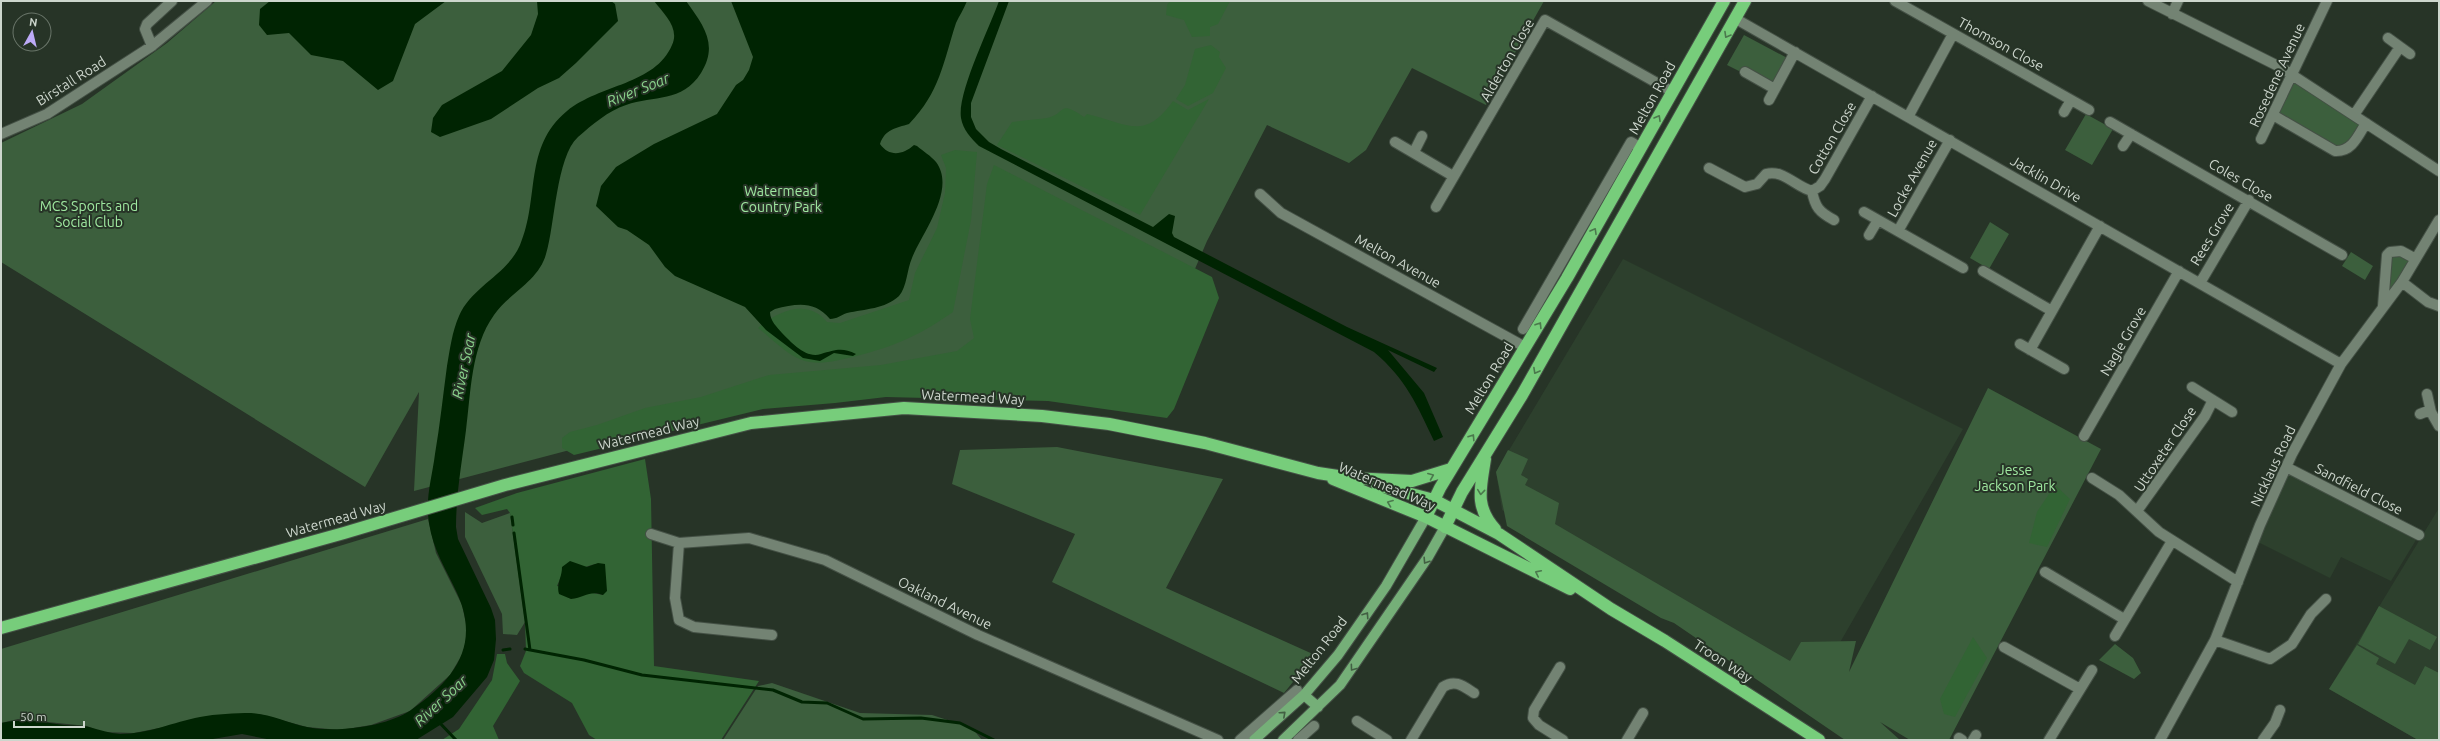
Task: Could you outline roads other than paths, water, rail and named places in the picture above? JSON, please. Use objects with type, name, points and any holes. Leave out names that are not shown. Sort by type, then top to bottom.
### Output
[{"type":"highway","name":"Melton Road","points":[[1426,517],[1451,469],[1525,347],[1543,307],[1574,265],[1605,210],[1610,191],[1641,148],[1722,5],[1733,1]]},
{"type":"highway","points":[[1445,527],[1453,509],[1522,395],[1585,277],[1649,173],[1736,20],[1745,1]]},
{"type":"highway","points":[[1605,210],[1610,214],[1618,211],[1641,176],[1649,173]]},
{"type":"highway","points":[[1574,265],[1585,277]]},
{"type":"highway","points":[[1543,307],[1574,281],[1585,277]]},
{"type":"highway","name":"Watermead Way","points":[[1,628],[344,533],[505,485],[750,423],[904,408],[1042,416],[1109,424],[1205,443],[1318,473],[1351,478],[1412,481],[1451,469]]},
{"type":"highway","points":[[1486,453],[1480,497],[1481,508],[1486,519],[1499,534]]},
{"type":"highway","name":"Watermead Way","points":[[1318,473],[1426,517],[1445,527]]},
{"type":"highway","name":"Watermead Way","points":[[1351,478],[1434,500],[1453,509]]},
{"type":"highway","name":"Troon Way","points":[[1453,509],[1499,534],[1611,609],[1665,641],[1819,740]]},
{"type":"highway","name":"Troon Way","points":[[1445,527],[1611,609]]},
{"type":"main road","name":"Melton Road","points":[[1254,740],[1300,693],[1351,636],[1390,579],[1426,517]]},
{"type":"main road","points":[[1283,740],[1318,708],[1340,685],[1367,649],[1428,557],[1445,527]]},
{"type":"main road","points":[[1300,693],[1318,708]]},
{"type":"street","points":[[152,46],[145,29],[147,24],[172,1]]},
{"type":"street","name":"Birstall Road","points":[[1,134],[47,114],[152,46],[207,1]]},
{"type":"street","name":"Thomson Close","points":[[1895,1],[2089,110]]},
{"type":"street","points":[[2148,1],[2293,74],[2439,170]]},
{"type":"street","points":[[2172,14],[2178,1]]},
{"type":"street","name":"Rosedene Avenue","points":[[2261,139],[2327,1]]},
{"type":"street","name":"Alderton Close","points":[[1436,207],[1470,145],[1492,113],[1544,20],[1673,92]]},
{"type":"street","name":"Jacklin Drive","points":[[1736,20],[1950,140],[2341,364]]},
{"type":"street","points":[[1908,117],[1953,34]]},
{"type":"street","points":[[2388,38],[2410,54]]},
{"type":"street","points":[[2354,115],[2400,47]]},
{"type":"street","points":[[1769,100],[1795,52]]},
{"type":"street","points":[[1745,72],[1775,89]]},
{"type":"street","name":"Cotton Close","points":[[1812,191],[1820,186],[1825,179],[1872,96]]},
{"type":"street","points":[[2064,112],[2071,100]]},
{"type":"street","points":[[2273,115],[2335,151],[2346,150],[2351,146],[2366,123]]},
{"type":"street","name":"Coles Close","points":[[2110,122],[2249,200],[2336,256]]},
{"type":"street","points":[[2123,146],[2131,134]]},
{"type":"street","points":[[1414,152],[1422,136]]},
{"type":"street","name":"Locke Avenue","points":[[1898,231],[1950,140]]},
{"type":"street","points":[[1395,142],[1453,176]]},
{"type":"street","name":"Cotton Close","points":[[1709,168],[1721,169],[1738,185],[1751,188],[1766,174],[1779,173],[1803,188],[1812,191]]},
{"type":"street","points":[[1523,329],[1543,307],[1610,191]]},
{"type":"street","name":"Cotton Close","points":[[1812,191],[1814,205],[1821,213],[1834,220]]},
{"type":"street","name":"Melton Avenue","points":[[1260,194],[1282,213],[1525,347]]},
{"type":"street","name":"Rees Grove","points":[[2200,283],[2249,200]]},
{"type":"street","name":"Locke Avenue","points":[[1864,212],[1898,231],[1954,258],[1964,268]]},
{"type":"street","name":"Locke Avenue","points":[[1869,235],[1878,220]]},
{"type":"street","name":"Nicklaus Road","points":[[2161,740],[2214,640],[2286,467],[2341,364],[2402,282],[2414,258],[2439,220]]},
{"type":"street","points":[[2030,350],[2100,226]]},
{"type":"street","points":[[2383,306],[2387,255],[2390,252],[2401,251],[2414,258]]},
{"type":"street","points":[[1983,271],[2052,311]]},
{"type":"street","name":"Nagle Grove","points":[[2084,436],[2095,428],[2179,272]]},
{"type":"street","points":[[1989,286],[1994,277]]},
{"type":"street","points":[[2402,282],[2428,302],[2439,306]]},
{"type":"street","points":[[2020,344],[2064,368]]},
{"type":"street","name":"Uttoxeter Close","points":[[2192,387],[2232,412]]},
{"type":"street","points":[[2427,394],[2430,410],[2439,426]]},
{"type":"street","name":"Uttoxeter Close","points":[[2137,512],[2205,416],[2213,400]]},
{"type":"street","points":[[2420,414],[2430,410]]},
{"type":"street","name":"Sandfield Close","points":[[2286,467],[2419,535]]},
{"type":"street","points":[[2092,478],[2172,541],[2238,582]]},
{"type":"street","name":"Oakland Avenue","points":[[651,534],[679,543],[749,538],[825,560],[978,636],[1218,740]]},
{"type":"street","points":[[2115,636],[2172,541]]},
{"type":"street","points":[[679,543],[675,598],[679,620],[694,627],[772,635]]},
{"type":"street","points":[[2045,572],[2059,576],[2124,619]]},
{"type":"street","points":[[2214,640],[2270,659],[2292,644],[2311,614],[2326,599]]},
{"type":"street","points":[[2004,647],[2080,689]]},
{"type":"street","points":[[1560,667],[1534,710],[1533,718],[1540,725],[1563,740]]},
{"type":"street","points":[[2049,740],[2092,670]]},
{"type":"street","points":[[1411,740],[1444,687],[1450,683],[1456,682],[1474,693]]},
{"type":"street","points":[[1240,740],[1300,693]]},
{"type":"street","points":[[2263,740],[2275,723],[2280,710]]},
{"type":"street","points":[[1627,740],[1643,713]]},
{"type":"street","points":[[1357,721],[1372,736],[1387,740]]},
{"type":"street","points":[[1298,740],[1314,726]]},
{"type":"water","points":[[270,1],[446,1],[415,24],[393,81],[378,90],[343,61],[311,55],[289,33],[267,35],[259,25],[260,9]]},
{"type":"water","points":[[537,1],[611,1],[615,4],[618,21],[559,78],[538,88],[491,119],[440,137],[431,132],[433,118],[442,105],[502,71],[531,35],[538,14]]},
{"type":"water","name":"River Soar","points":[[654,1],[686,1],[698,18],[707,35],[709,44],[709,53],[701,73],[693,83],[676,94],[636,102],[619,108],[607,114],[578,137],[565,160],[557,192],[549,241],[542,264],[530,280],[507,300],[494,315],[486,328],[476,355],[457,502],[456,527],[458,539],[491,608],[495,620],[496,639],[494,660],[487,677],[453,717],[416,740],[272,740],[242,734],[207,740],[1,740],[1,723],[17,721],[86,726],[120,734],[141,732],[206,716],[251,713],[265,715],[307,727],[319,729],[346,729],[389,721],[401,716],[426,699],[440,687],[451,674],[459,660],[464,645],[466,629],[464,612],[457,593],[440,559],[431,533],[428,514],[429,488],[447,366],[455,328],[459,316],[472,296],[507,265],[520,245],[530,210],[534,174],[538,157],[544,141],[553,125],[567,111],[580,102],[626,83],[653,68],[664,58],[672,45],[674,33],[670,22]]},
{"type":"water","points":[[731,1],[967,1],[956,23],[944,64],[928,100],[909,124],[895,128],[888,132],[880,144],[892,153],[901,153],[914,145],[917,146],[936,162],[941,173],[942,185],[940,198],[935,212],[916,248],[902,292],[888,304],[847,313],[832,319],[818,309],[804,305],[783,307],[770,312],[772,321],[778,328],[795,345],[805,352],[815,355],[835,350],[847,350],[856,354],[853,356],[834,353],[820,361],[803,358],[766,330],[745,307],[675,276],[665,267],[649,245],[627,230],[618,227],[596,206],[601,186],[616,167],[654,144],[717,114],[736,85],[743,80],[749,70],[753,57]]},
{"type":"water","points":[[999,1],[1009,1],[971,103],[971,117],[976,129],[989,142],[1153,227],[1169,214],[1175,216],[1172,233],[1174,237],[1347,327],[1437,368],[1434,372],[1388,350],[1424,393],[1443,437],[1434,441],[1410,393],[1394,372],[1374,352],[979,146],[965,130],[961,118],[961,107],[975,60]]},
{"type":"water","points":[[570,561],[587,567],[598,563],[605,564],[607,591],[603,595],[594,593],[571,599],[559,594],[558,587],[562,567]]},
{"type":"waterway","points":[[512,517],[513,525]]},
{"type":"waterway","points":[[514,533],[530,650]]},
{"type":"waterway","points":[[503,650],[510,649]]},
{"type":"waterway","points":[[525,649],[584,660],[642,675],[773,690],[802,702],[827,703],[863,719],[921,718],[960,723],[994,740]]},
{"type":"waterway","name":"River Soar","points":[[438,721],[456,740]]},
{"type":"park label","name":"Watermead Country Park","points":[[781,200]]},
{"type":"park label","name":"MCS Sports and Social Club","points":[[89,214]]},
{"type":"park label","name":"Jesse Jackson Park","points":[[2015,478]]}]
